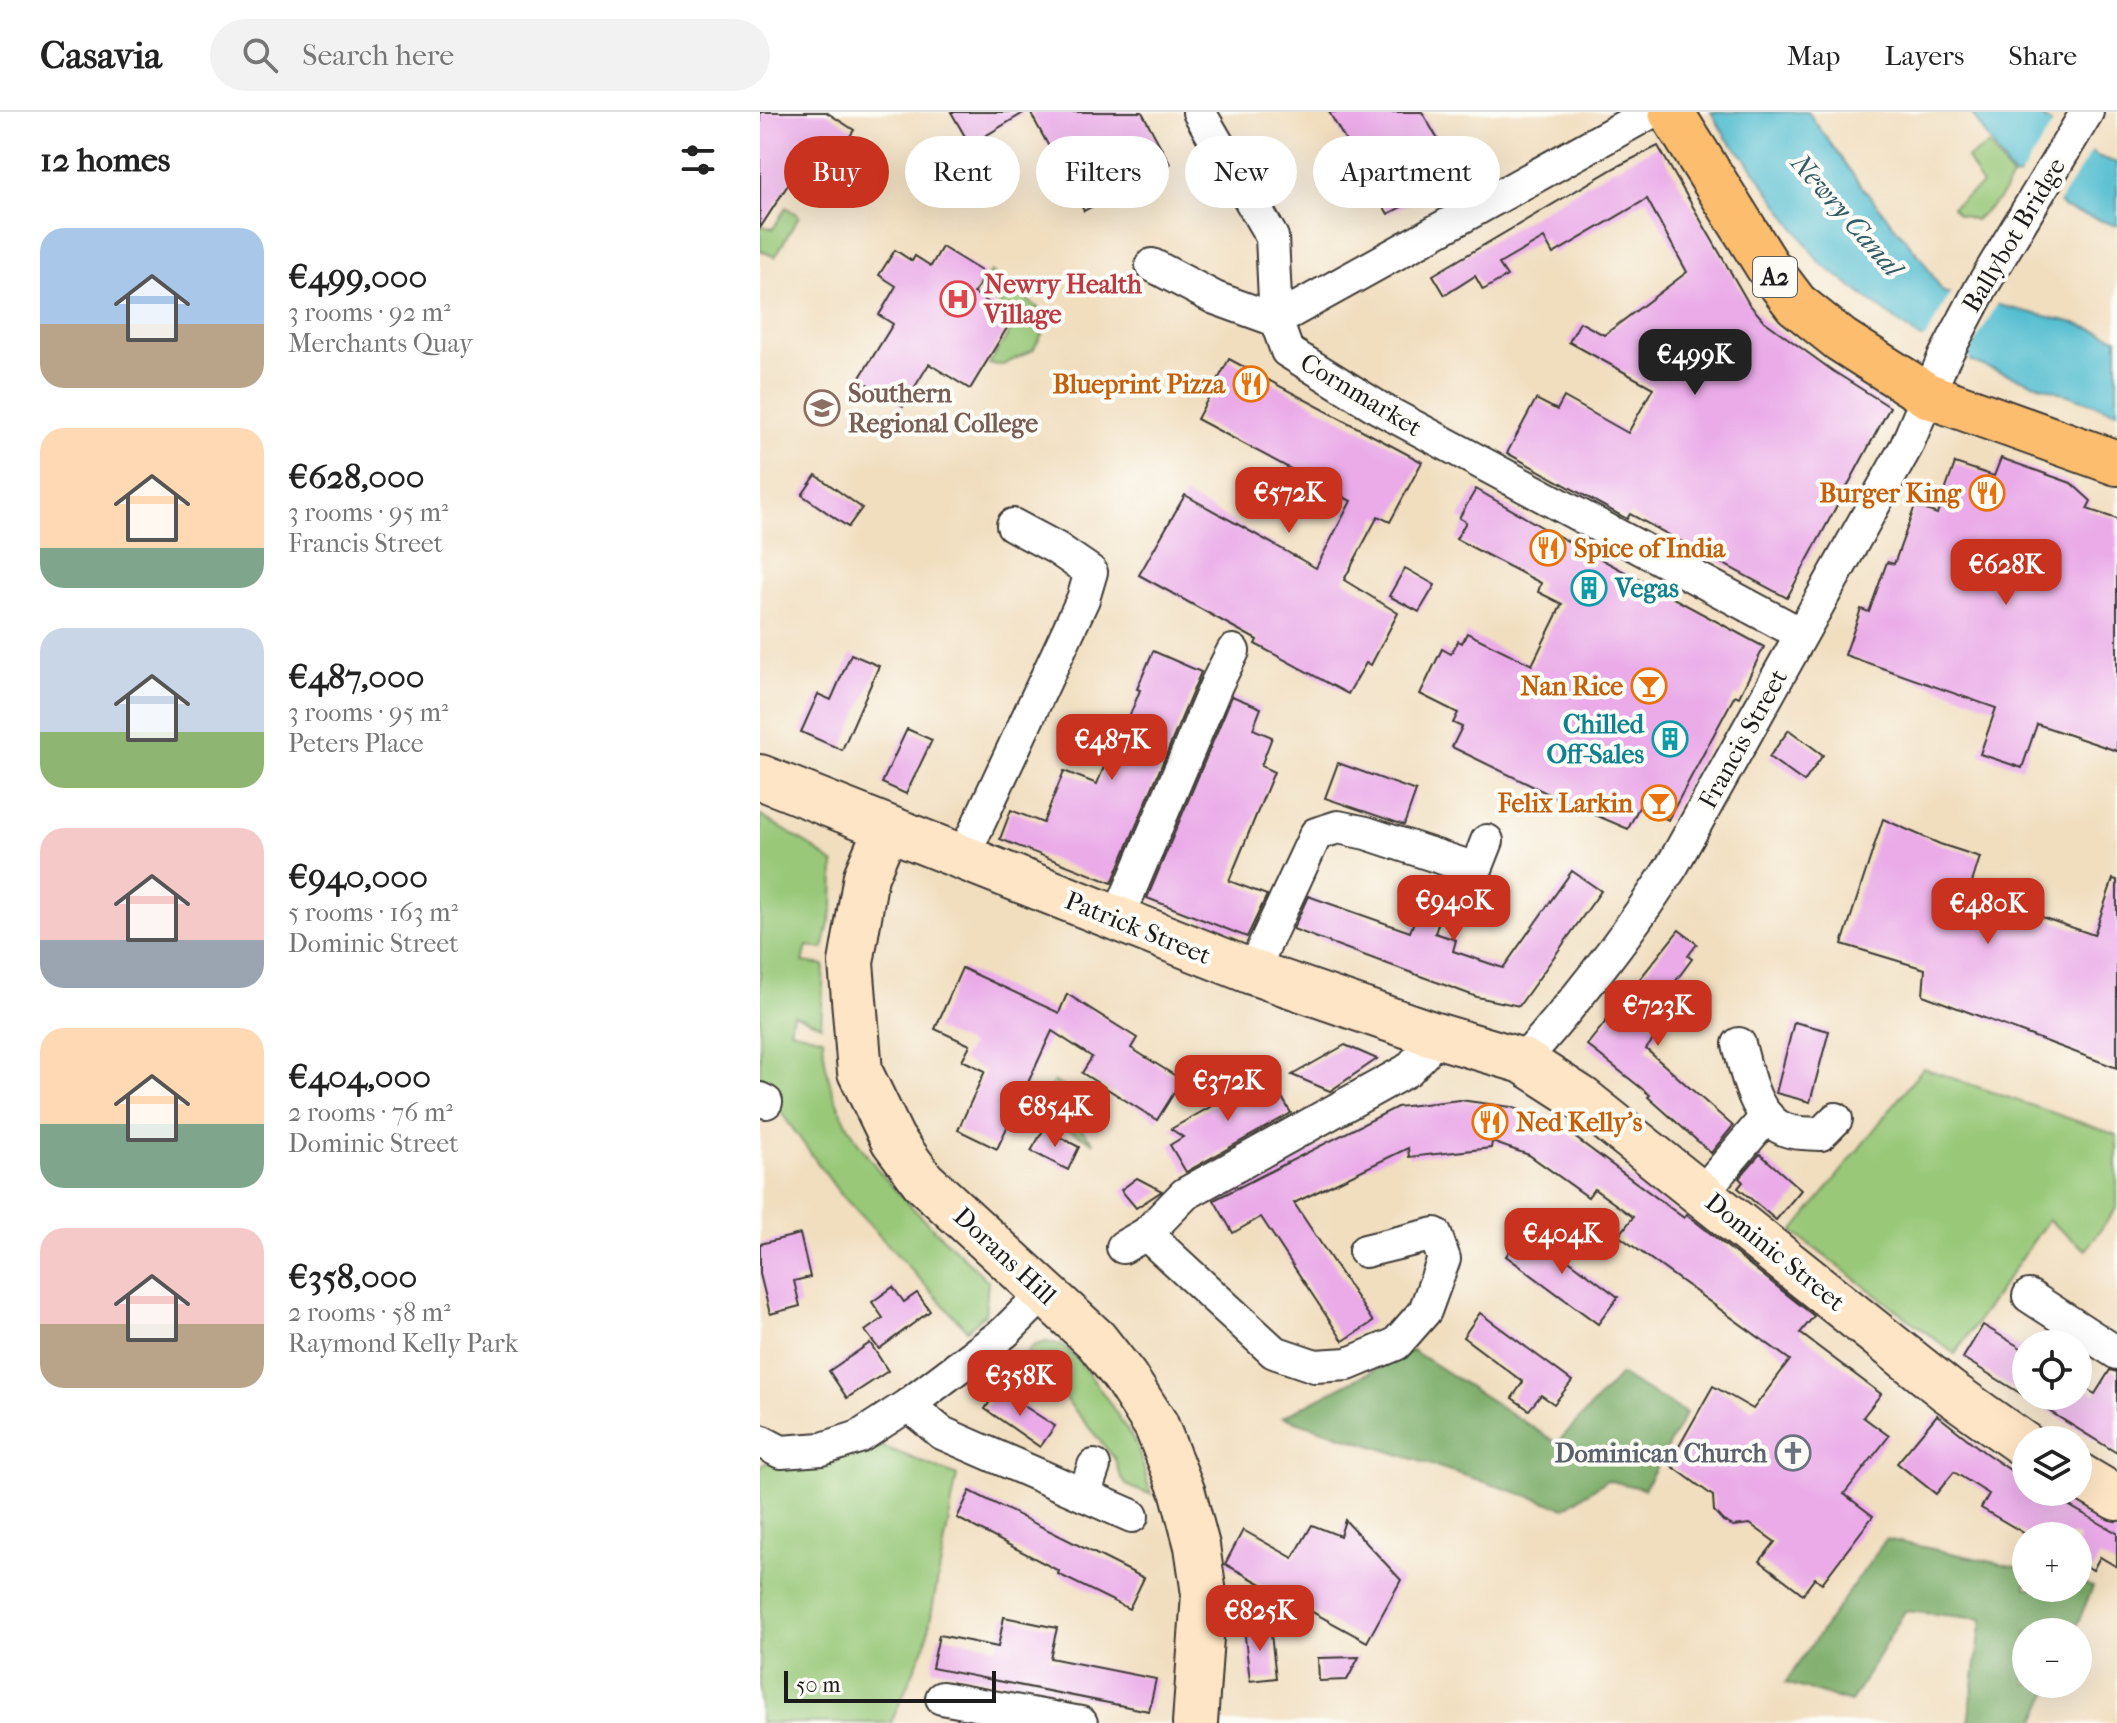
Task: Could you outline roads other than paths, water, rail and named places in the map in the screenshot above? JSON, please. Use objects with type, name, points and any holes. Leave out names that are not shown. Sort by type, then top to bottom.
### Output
[{"type":"main road","name":"A2","points":[[1671,112],[1768,267],[1796,304],[1841,340],[1935,377],[2117,463]]},
{"type":"main road","name":"Patrick Street","points":[[760,777],[1252,972],[1432,1034],[1523,1061]]},
{"type":"main road","name":"Dorans Hill","points":[[886,829],[866,876],[851,963],[860,1072],[893,1140],[923,1181],[1096,1340],[1156,1425],[1183,1493],[1197,1546],[1204,1594],[1195,1723]]},
{"type":"main road","name":"Dominic Street","points":[[1523,1061],[1582,1099],[1948,1391],[2012,1436]]},
{"type":"main road","points":[[2092,1483],[2117,1498]]},
{"type":"street","points":[[1199,112],[1272,237],[1276,320]]},
{"type":"street","points":[[1152,265],[1215,298],[1276,320],[1651,112]]},
{"type":"street","name":"Ballybot Bridge","points":[[1935,377],[1981,288],[2086,114]]},
{"type":"street","name":"Cornmarket","points":[[1276,320],[1287,351],[1379,408],[1801,634]]},
{"type":"street","name":"Francis Street","points":[[1523,1061],[1577,997],[1663,880],[1906,447],[1935,377]]},
{"type":"street","points":[[963,857],[1083,599],[1091,572],[1056,548],[1013,525]]},
{"type":"street","points":[[1117,920],[1233,651]]},
{"type":"street","points":[[1252,972],[1316,834],[1338,827],[1366,833],[1476,869],[1487,841]]},
{"type":"street","points":[[1365,1251],[1435,1234],[1444,1259],[1425,1311],[1396,1344],[1348,1364],[1315,1366],[1274,1352],[1134,1241],[1185,1194],[1408,1070],[1424,1053],[1432,1034]]},
{"type":"street","points":[[1739,1044],[1753,1093],[1767,1116],[1786,1130],[1821,1134],[1836,1119]]},
{"type":"street","points":[[1702,1193],[1767,1116]]},
{"type":"street","points":[[765,1453],[822,1449],[859,1437],[908,1405],[1005,1332],[1045,1292]]},
{"type":"street","points":[[2029,1296],[2117,1353]]},
{"type":"street","points":[[908,1405],[942,1433],[1089,1481],[1132,1516]]},
{"type":"street","points":[[942,1698],[1081,1723]]},
{"type":"water","name":"Newry Canal","points":[[1711,112],[1808,112],[1862,187],[1921,258],[1943,292],[2075,323],[2117,338],[2117,412],[1978,364],[1917,336],[1819,262],[1746,159],[1727,139]]},
{"type":"water","points":[[1971,112],[2035,112],[2097,156],[2117,163],[2117,226],[2064,208],[2031,171],[2014,178]]},
{"type":"place","name":"Newry Health Village","points":[[958,299]]},
{"type":"place","name":"Blueprint Pizza","points":[[1251,384]]},
{"type":"place","name":"Southern Regional College","points":[[822,408]]},
{"type":"place","name":"Burger King","points":[[1987,493]]},
{"type":"place","name":"Spice of India","points":[[1548,548]]},
{"type":"place","name":"Vegas","points":[[1589,588]]},
{"type":"place","name":"Nan Rice","points":[[1649,686]]},
{"type":"place","name":"Chilled Off-Sales","points":[[1670,739]]},
{"type":"place","name":"Felix Larkin","points":[[1659,803]]},
{"type":"place","name":"Ned Kelly's","points":[[1490,1122]]},
{"type":"place","name":"Dominican Church","points":[[1793,1453]]}]
